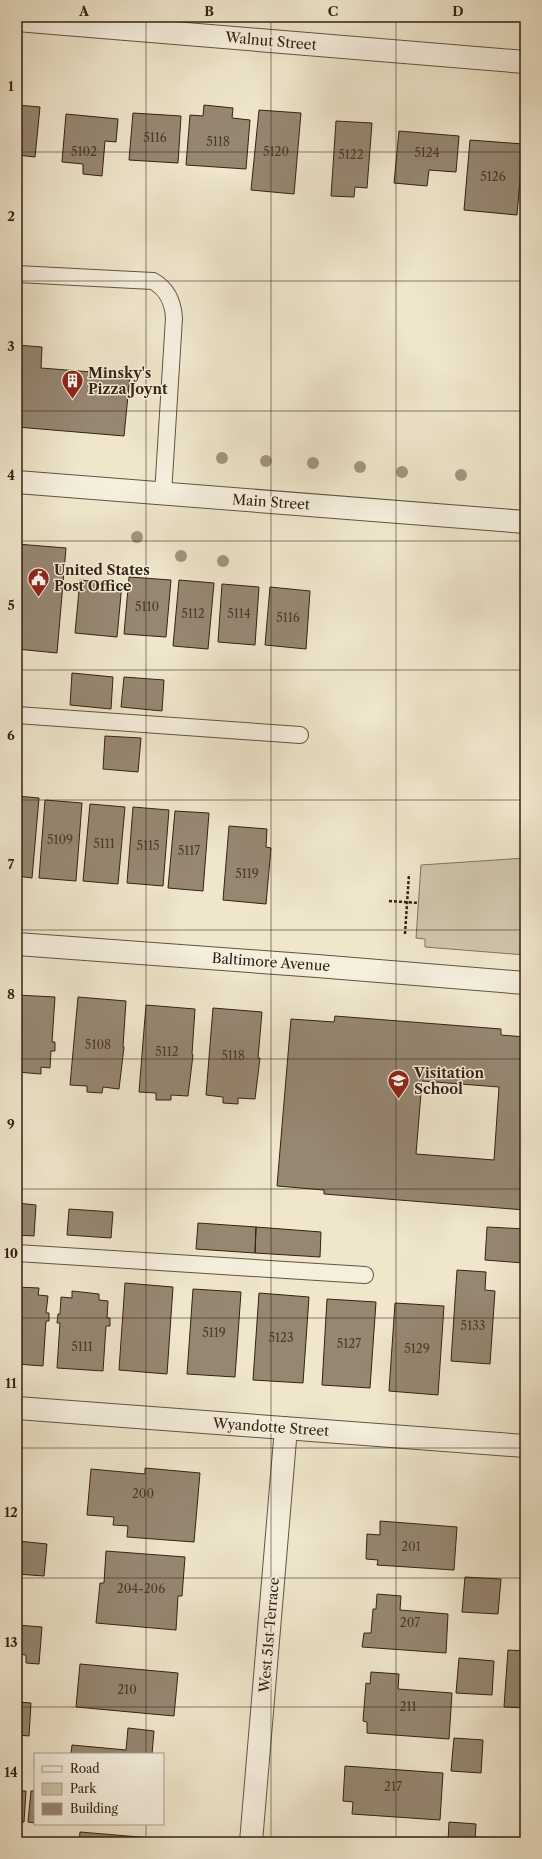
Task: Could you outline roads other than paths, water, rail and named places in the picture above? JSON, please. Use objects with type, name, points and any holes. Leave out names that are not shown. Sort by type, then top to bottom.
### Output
[{"type":"street","name":"Walnut Street","points":[[17,20],[525,62]]},
{"type":"street","name":"Main Street","points":[[17,482],[525,522]]},
{"type":"street","name":"Baltimore Avenue","points":[[17,944],[525,983]]},
{"type":"street","name":"Wyandotte Street","points":[[17,1408],[525,1446]]},
{"type":"street","name":"West 51st Terrace","points":[[251,1842],[286,1428]]},
{"type":"lane","points":[[17,274],[153,281],[163,287],[173,307],[174,318],[163,494]]},
{"type":"lane","points":[[17,715],[300,735]]},
{"type":"lane","points":[[17,1253],[365,1275]]},
{"type":"place","name":"Minsky's Pizza Joynt","points":[[72,400]]},
{"type":"place","name":"United States Post Office","points":[[39,598]]},
{"type":"place","name":"Visitation School","points":[[398,1100]]}]
